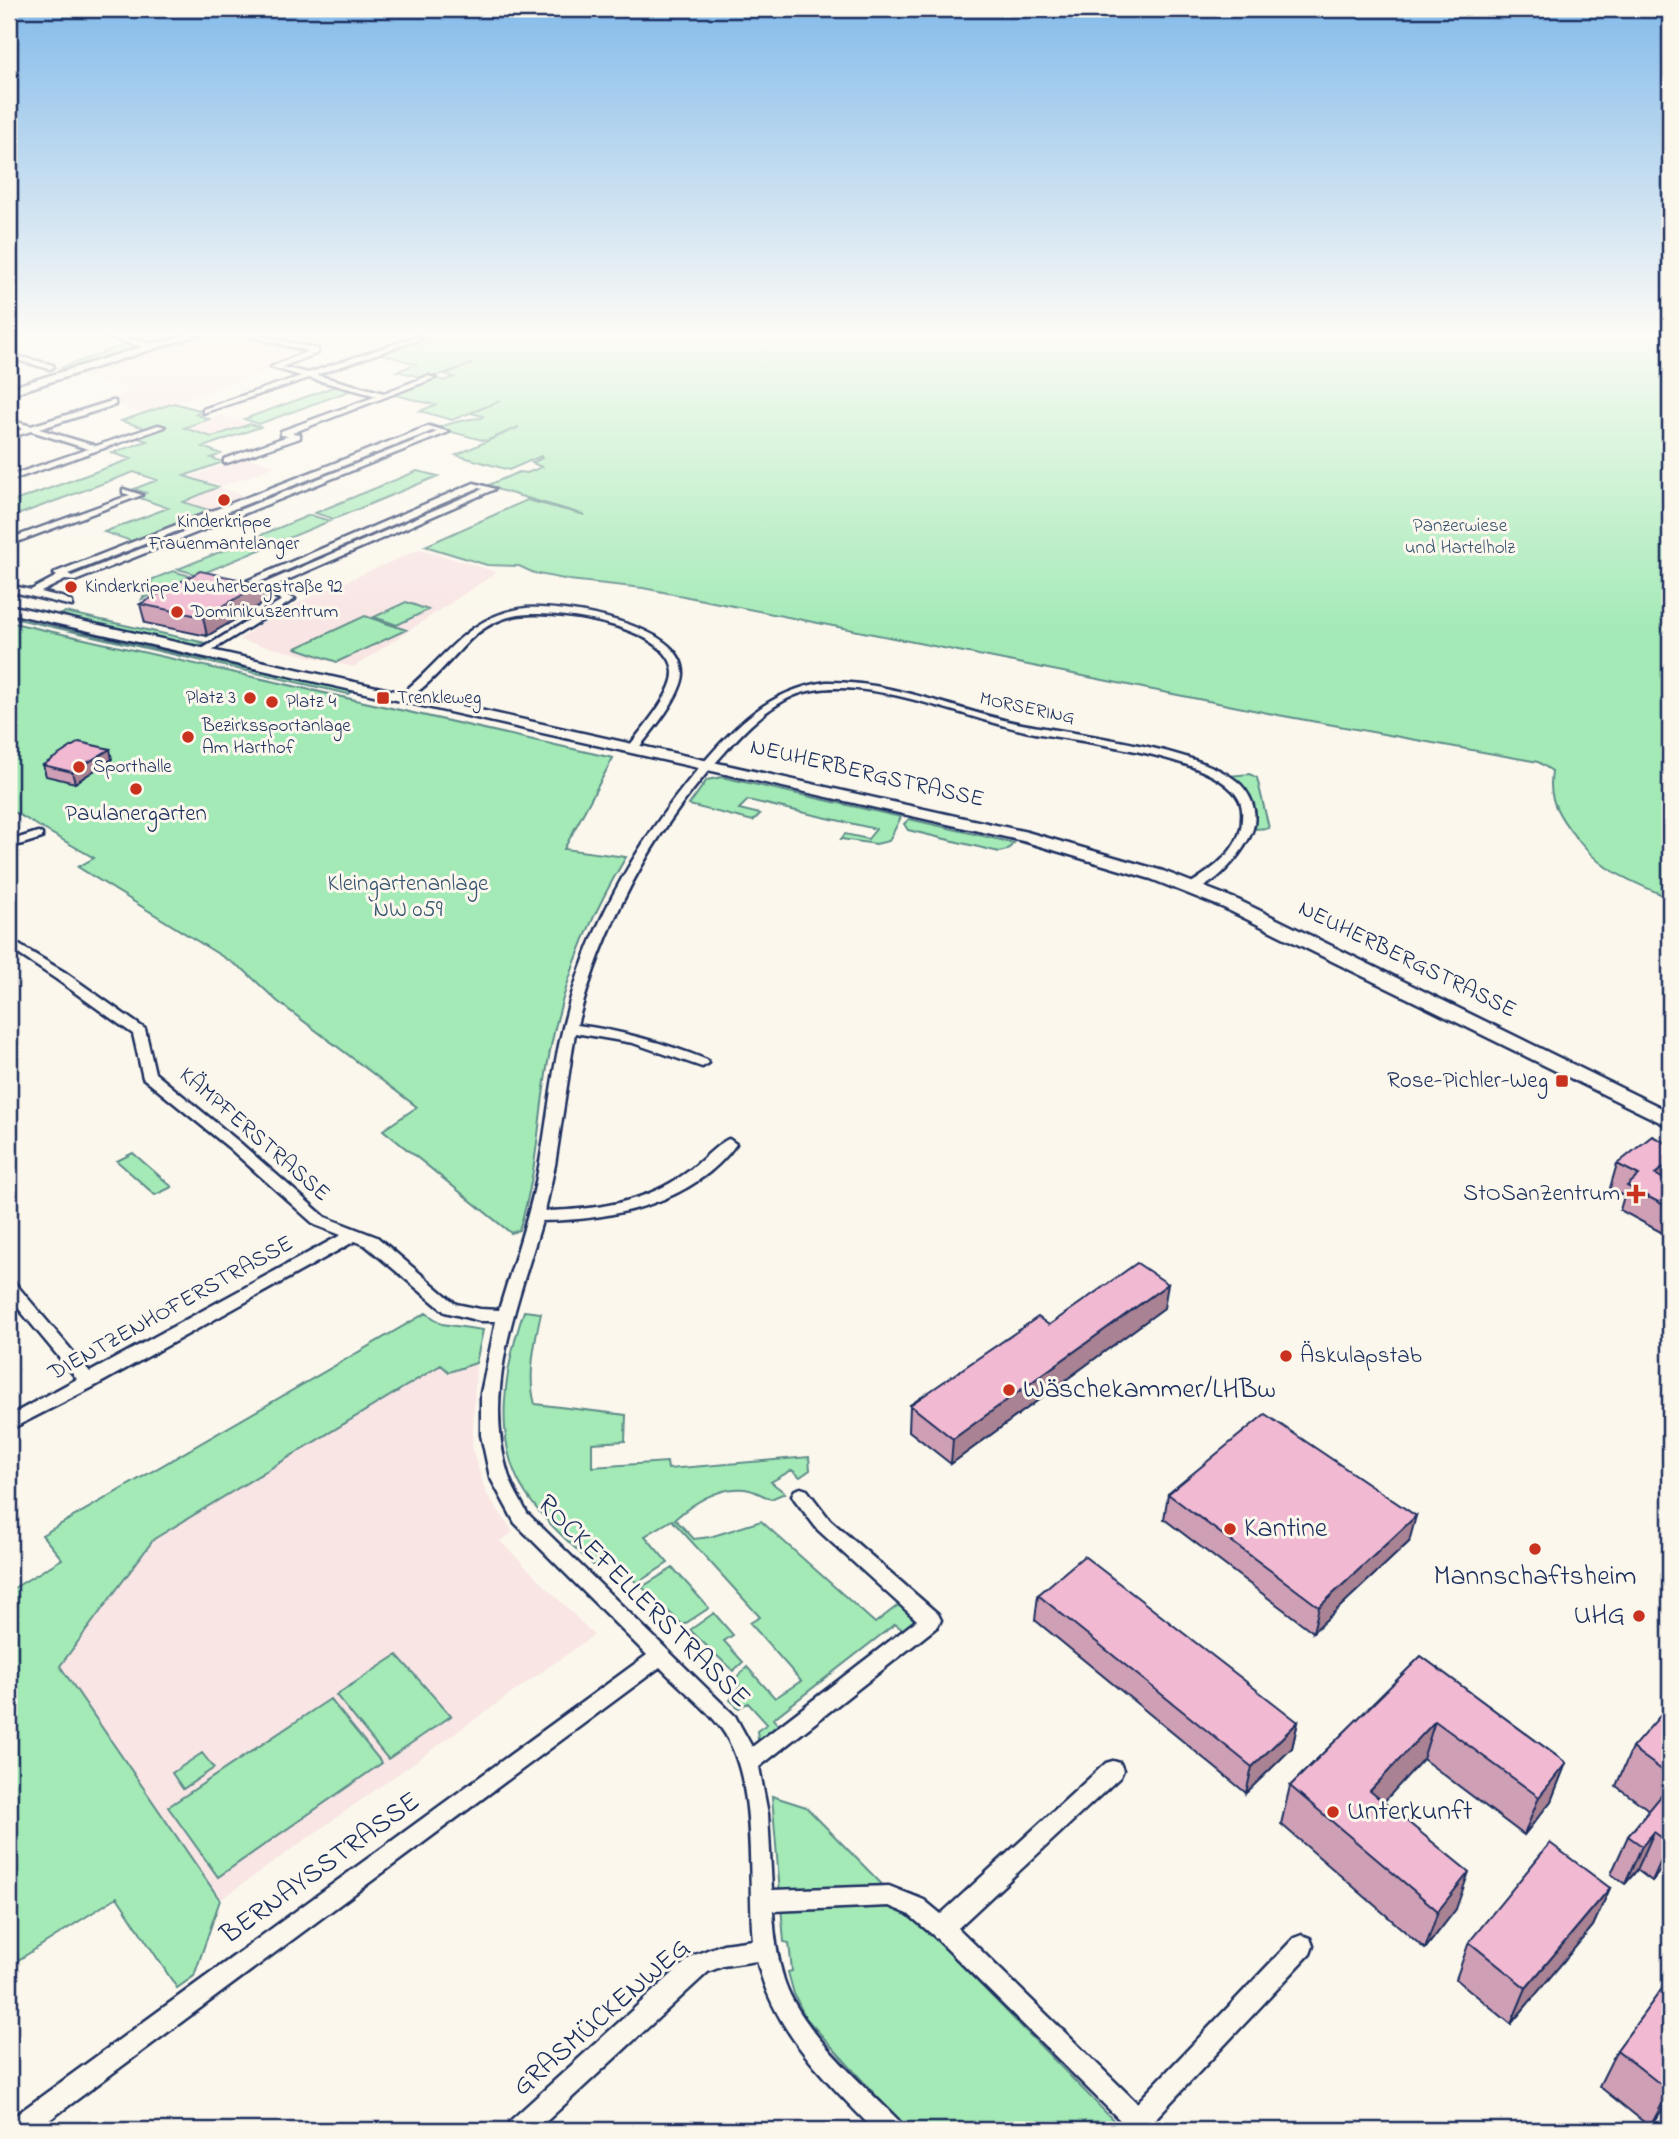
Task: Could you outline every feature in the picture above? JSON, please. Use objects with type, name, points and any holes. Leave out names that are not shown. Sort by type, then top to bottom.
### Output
[{"type":"main road","name":"NEUHERBERGSTRASSE","points":[[9,609],[1064,846],[1192,888],[1315,944],[1670,1120]]},
{"type":"street","points":[[40,432],[96,449]]},
{"type":"street","points":[[9,479],[147,432]]},
{"type":"street","points":[[227,461],[297,436],[284,433],[287,432]]},
{"type":"street","points":[[422,432],[60,574],[72,579],[444,432]]},
{"type":"street","points":[[374,451],[388,454]]},
{"type":"street","points":[[202,652],[290,599],[260,589],[247,584],[477,485],[491,489],[260,589]]},
{"type":"street","points":[[9,533],[129,489],[138,495],[9,542]]},
{"type":"street","points":[[268,492],[282,496]]},
{"type":"street","points":[[177,528],[191,532]]},
{"type":"street","points":[[369,531],[383,535]]},
{"type":"street","points":[[129,547],[143,552]]},
{"type":"street","points":[[32,593],[65,576]]},
{"type":"street","points":[[9,588],[69,604]]},
{"type":"street","points":[[404,697],[426,680],[468,634],[491,620],[530,611],[594,617],[650,639],[671,655],[678,671],[676,681],[647,733],[632,749]]},
{"type":"street","name":"MORSERING","points":[[707,766],[776,698],[817,685],[842,684],[883,689],[979,717],[1164,754],[1196,765],[1233,785],[1247,803],[1250,813],[1242,841],[1231,856],[1192,888]]},
{"type":"street","name":"ROCKEFELLERSTRASSE","points":[[707,766],[674,804],[651,839],[605,917],[589,959],[569,1028],[538,1216],[491,1372],[488,1417],[490,1450],[505,1495],[521,1518],[728,1722],[742,1742],[750,1761],[754,1787],[762,1901],[772,1979],[785,2011],[810,2043],[890,2130]]},
{"type":"street","points":[[9,845],[38,836]]},
{"type":"street","name":"KÄMPFERSTRASSE","points":[[9,943],[140,1032],[148,1075],[320,1222],[371,1241],[452,1308],[480,1315],[506,1316]]},
{"type":"street","points":[[569,1028],[614,1033],[648,1041],[702,1063]]},
{"type":"street","points":[[538,1216],[594,1213],[623,1208],[650,1199],[690,1180],[715,1160],[729,1144]]},
{"type":"street","name":"DIENTZENHOFERSTRASSE","points":[[9,1424],[355,1234]]},
{"type":"street","points":[[9,1287],[89,1381]]},
{"type":"street","points":[[750,1761],[931,1620],[824,1525],[801,1495]]},
{"type":"street","name":"BERNAYSSTRASSE","points":[[16,2130],[660,1656]]},
{"type":"street","points":[[942,1928],[1113,1770]]},
{"type":"street","points":[[762,1901],[889,1896],[916,1907],[942,1928],[1142,2126],[1302,1946]]},
{"type":"street","name":"GRASMÜCKENWEG","points":[[519,2130],[700,1965],[723,1955],[767,1949]]},
{"type":"shaded area","points":[[195,432],[227,432],[212,437]]},
{"type":"shaded area","points":[[245,457],[276,466],[223,486],[191,477]]},
{"type":"shaded area","points":[[218,487],[252,498],[215,512],[181,501]]},
{"type":"shaded area","points":[[420,549],[497,572],[354,667],[239,640],[259,625],[306,599]]},
{"type":"shaded area","points":[[476,1363],[472,1448],[486,1493],[513,1532],[500,1541],[594,1635],[220,1900],[60,1666],[154,1539],[441,1365],[449,1372]]},
{"type":"green space","points":[[148,432],[196,432],[212,437],[227,432],[246,432],[203,447],[221,454],[211,458],[223,462],[184,476],[218,487],[183,502],[228,516],[150,547],[104,532],[168,508],[137,497],[146,493],[134,489],[157,480],[134,472],[9,518],[9,503],[131,459],[112,453],[147,441],[135,437]]},
{"type":"green space","name":"Panzerwiese und Hartelholz","points":[[451,432],[508,432],[486,441]]},
{"type":"green space","name":"Panzerwiese und Hartelholz","points":[[508,432],[1670,432],[1670,898],[1621,876],[1591,854],[1567,826],[1556,807],[1551,792],[1552,771],[1538,762],[1278,715],[643,588],[569,580],[534,573],[519,566],[487,565],[425,546],[527,500],[585,515],[486,486],[519,472],[527,473],[542,467],[532,463],[542,458],[541,456],[509,470],[456,455]]},
{"type":"green space","points":[[417,471],[438,476],[334,519],[315,513]]},
{"type":"green space","points":[[310,515],[330,521],[199,575],[178,569]]},
{"type":"green space","points":[[173,571],[193,577],[142,599],[153,579]]},
{"type":"green space","points":[[406,602],[428,610],[397,625],[374,617]]},
{"type":"green space","points":[[65,612],[210,644],[191,645],[78,621],[62,614]]},
{"type":"green space","points":[[365,616],[406,630],[337,662],[296,648]]},
{"type":"green space","points":[[9,617],[353,691],[348,694]]},
{"type":"green space","name":"Kleingartenanlage NW 059","points":[[9,622],[613,758],[564,849],[626,857],[590,925],[564,996],[551,1046],[531,1184],[519,1230],[511,1233],[383,1130],[417,1107],[277,1001],[244,970],[78,867],[94,858],[9,809]]},
{"type":"green space","points":[[1250,774],[1257,778],[1269,828],[1255,829],[1254,805],[1242,787],[1229,776]]},
{"type":"green space","points":[[722,777],[901,817],[889,841],[876,844],[841,839],[845,834],[868,839],[876,829],[748,800],[739,809],[760,814],[753,821],[689,805],[707,780]]},
{"type":"green space","points":[[909,819],[1014,843],[1007,850],[999,852],[908,830],[904,824]]},
{"type":"green space","points":[[133,1153],[172,1187],[155,1195],[117,1161]]},
{"type":"green space","points":[[524,1311],[541,1313],[532,1371],[535,1404],[626,1415],[625,1441],[592,1443],[592,1467],[667,1462],[668,1469],[809,1457],[810,1470],[800,1477],[792,1470],[771,1482],[785,1493],[771,1499],[748,1490],[726,1490],[698,1502],[675,1519],[694,1539],[710,1537],[761,1521],[875,1623],[901,1603],[914,1620],[907,1633],[895,1624],[773,1719],[781,1728],[766,1739],[758,1739],[757,1731],[767,1724],[748,1703],[739,1708],[730,1700],[740,1686],[735,1679],[747,1667],[775,1698],[801,1681],[750,1623],[760,1617],[672,1520],[645,1536],[668,1563],[637,1583],[616,1564],[593,1565],[549,1523],[526,1494],[508,1451],[505,1428],[507,1379]]},
{"type":"green space","points":[[426,1313],[442,1324],[483,1330],[476,1363],[449,1372],[441,1365],[154,1539],[60,1666],[220,1900],[194,1976],[177,1988],[117,1897],[9,1966],[9,1591],[62,1559],[42,1535]]},
{"type":"green space","points":[[673,1568],[709,1608],[683,1625],[642,1587]]},
{"type":"green space","points":[[714,1613],[733,1635],[724,1641],[743,1662],[733,1671],[690,1630]]},
{"type":"green space","points":[[397,1655],[451,1716],[388,1759],[336,1695]]},
{"type":"green space","points":[[330,1699],[382,1763],[218,1877],[168,1807]]},
{"type":"green space","points":[[202,1753],[214,1768],[183,1789],[172,1773]]},
{"type":"green space","points":[[772,1796],[806,1807],[1123,2130],[907,2130],[805,2017],[794,1994],[788,1972],[792,1971],[789,1943],[784,1942]]},
{"type":"building","points":[[200,571],[262,584],[203,617],[140,604]]},
{"type":"building","points":[[79,742],[110,749],[72,772],[43,765]]},
{"type":"building","points":[[1652,1136],[1666,1143],[1670,1139],[1670,1162],[1655,1174],[1670,1183],[1670,1208],[1627,1186],[1639,1175],[1617,1164]]},
{"type":"building","points":[[1137,1263],[1168,1284],[953,1439],[910,1405],[1038,1317],[1049,1325]]},
{"type":"building","name":"Kantine","points":[[1265,1414],[1416,1516],[1319,1607],[1168,1494]]},
{"type":"building","points":[[1084,1556],[1298,1722],[1252,1767],[1038,1595]]},
{"type":"building","points":[[1421,1656],[1566,1763],[1539,1797],[1435,1721],[1370,1791],[1469,1872],[1438,1911],[1290,1786]]},
{"type":"building","points":[[1665,1710],[1670,1713],[1670,1776],[1632,1748]]},
{"type":"building","points":[[1670,1785],[1670,1842],[1654,1832],[1642,1846],[1628,1836]]},
{"type":"building","points":[[1550,1843],[1610,1888],[1526,1988],[1469,1942]]},
{"type":"building","points":[[1670,1978],[1670,2090],[1669,2091],[1617,2050]]},
{"type":"place","name":"Kinderkrippe Frauenmantelanger","points":[[224,500]]},
{"type":"place","name":"Kinderkrippe Neuherbergstraße 92","points":[[71,587]]},
{"type":"place","name":"Dominikuszentrum","points":[[177,612]]},
{"type":"place","name":"Platz 3","points":[[250,698]]},
{"type":"place","name":"Trenkleweg","points":[[383,698]]},
{"type":"place","name":"Platz 4","points":[[272,702]]},
{"type":"place","name":"Bezirkssportanlage Am Harthof","points":[[188,737]]},
{"type":"place","name":"Sporthalle","points":[[79,767]]},
{"type":"place","name":"Paulanergarten","points":[[136,789]]},
{"type":"place","name":"Rose-Pichler-Weg","points":[[1562,1081]]},
{"type":"place","name":"StOSanZentrum","points":[[1636,1194]]},
{"type":"place","name":"Äskulapstab","points":[[1286,1356]]},
{"type":"place","name":"Wäschekammer/LHBw","points":[[1009,1390]]},
{"type":"place","name":"Kantine","points":[[1230,1529]]},
{"type":"place","name":"Mannschaftsheim","points":[[1535,1549]]},
{"type":"place","name":"UHG","points":[[1639,1616]]},
{"type":"place","name":"Unterkunft","points":[[1333,1812]]}]
